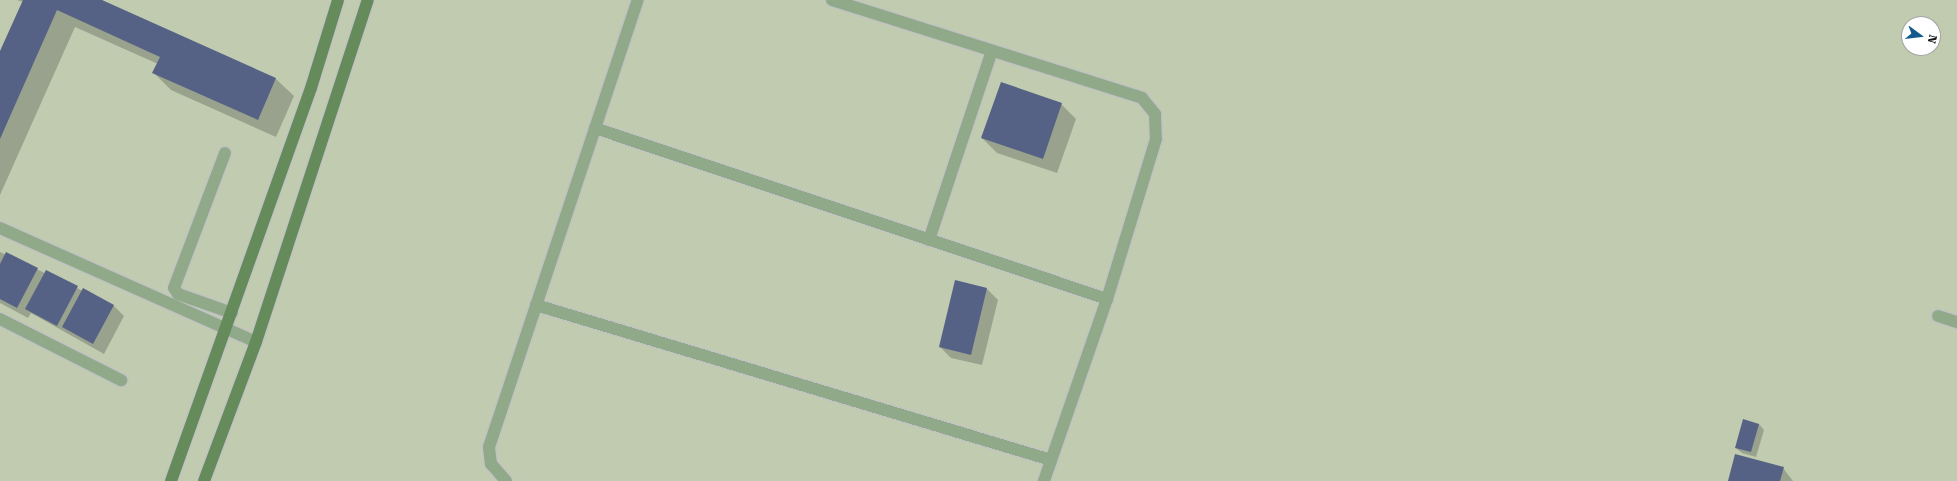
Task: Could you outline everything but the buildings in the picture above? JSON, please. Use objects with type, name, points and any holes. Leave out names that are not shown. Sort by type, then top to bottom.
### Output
[{"type":"main road","points":[[171,481],[227,328],[338,0]]},
{"type":"main road","points":[[204,481],[256,342],[368,0]]},
{"type":"street","points":[[506,481],[491,464],[490,447],[638,0]]},
{"type":"street","points":[[832,0],[1142,98],[1155,114],[1156,139],[1107,298],[1044,481]]},
{"type":"street","points":[[929,240],[992,51]]},
{"type":"street","points":[[595,128],[1107,298]]},
{"type":"street","points":[[225,153],[174,288],[178,294],[232,313]]},
{"type":"street","points":[[0,228],[256,342]]},
{"type":"street","points":[[536,305],[1051,460]]},
{"type":"street","points":[[1938,316],[1957,322]]},
{"type":"street","points":[[0,319],[121,380]]},
{"type":"green space","points":[[0,0],[1957,0],[1957,481],[0,481]]}]
